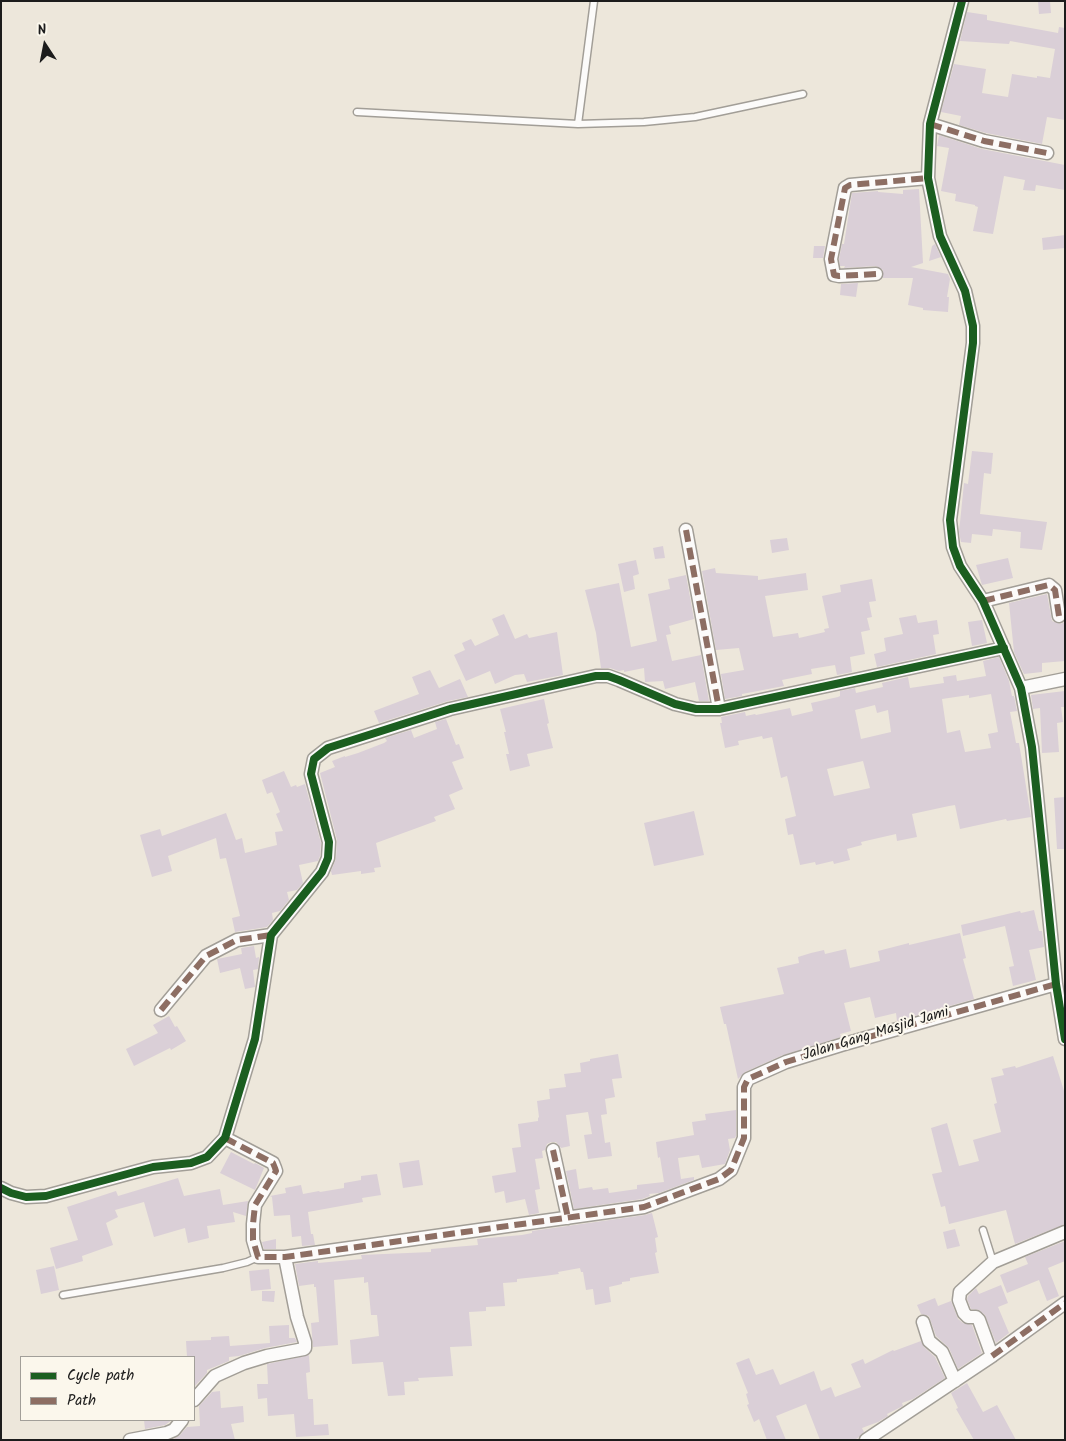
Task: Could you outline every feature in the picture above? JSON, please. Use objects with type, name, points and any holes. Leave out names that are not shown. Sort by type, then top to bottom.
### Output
[{"type":"street","points":[[962,1],[930,124],[928,178],[940,236],[964,291],[973,326],[973,343],[950,520],[953,547],[960,566],[983,601],[1021,688],[1032,747],[1056,984],[1065,1039]]},
{"type":"street","points":[[930,124],[984,142],[1047,153]]},
{"type":"street","points":[[876,274],[834,275],[831,259],[845,188],[850,185],[928,178]]},
{"type":"street","points":[[686,530],[719,709]]},
{"type":"street","points":[[983,601],[1050,585],[1056,590],[1059,616]]},
{"type":"street","points":[[1,1188],[26,1197],[46,1196],[153,1167],[191,1163],[207,1157],[225,1138],[255,1039],[271,935],[325,866],[329,851],[329,842],[311,774],[314,759],[328,748],[450,709],[596,676],[608,676],[674,704],[696,709],[719,709],[1004,648]]},
{"type":"street","points":[[1021,688],[1065,679]]},
{"type":"street","points":[[161,1010],[206,956],[237,940],[271,935]]},
{"type":"street","name":"Jalan Gang Masjid Jami","points":[[258,1257],[285,1257],[644,1207],[719,1179],[731,1170],[743,1142],[744,1087],[748,1079],[786,1062],[903,1026],[1056,984]]},
{"type":"street","points":[[225,1138],[273,1163],[276,1170],[255,1205],[253,1240],[258,1257]]},
{"type":"street","points":[[553,1150],[568,1218]]},
{"type":"street","points":[[992,1356],[979,1320],[976,1317],[966,1316],[959,1300],[962,1289],[993,1262],[1065,1232]]},
{"type":"street","points":[[195,1399],[214,1376],[252,1360],[305,1348],[285,1257]]},
{"type":"street","points":[[866,1440],[992,1356],[1065,1303]]},
{"type":"street","points":[[923,1322],[927,1338],[942,1352],[955,1381]]},
{"type":"street","points":[[130,1440],[142,1436],[166,1433],[174,1430],[181,1421]]},
{"type":"lane","points":[[578,124],[594,1]]},
{"type":"lane","points":[[357,112],[578,124],[644,122],[695,117],[803,94]]},
{"type":"lane","points":[[983,1230],[993,1262]]},
{"type":"lane","points":[[63,1295],[214,1270],[248,1262],[258,1257]]},
{"type":"building","points":[[1038,1],[1050,1],[1051,13],[1039,14]]},
{"type":"building","points":[[967,12],[987,15],[987,20],[1058,33],[1059,27],[1065,28],[1065,120],[1047,117],[1042,144],[986,133],[959,125],[961,116],[941,112],[954,64],[986,69],[982,93],[1008,97],[1012,74],[1050,78],[1055,49],[1010,41],[1009,44],[960,41]]},
{"type":"building","points":[[939,135],[982,149],[1065,165],[1065,190],[1036,185],[1035,191],[1023,190],[1025,180],[1004,176],[993,234],[973,231],[978,207],[955,201],[956,194],[941,191],[949,148],[937,146]]},
{"type":"building","points":[[919,189],[923,263],[911,267],[948,274],[950,279],[947,297],[949,297],[948,312],[923,310],[923,308],[908,305],[913,278],[883,278],[883,270],[876,266],[844,268],[845,266],[840,266],[839,259],[842,244],[844,244],[852,193],[878,191],[903,194],[903,190]]},
{"type":"building","points":[[1065,235],[1065,248],[1043,250],[1042,238]]},
{"type":"building","points":[[935,244],[941,257],[929,261],[932,246]]},
{"type":"building","points":[[814,246],[825,246],[823,258],[813,258]]},
{"type":"building","points":[[858,283],[856,297],[840,295],[841,284]]},
{"type":"building","points":[[972,451],[993,453],[991,474],[984,473],[980,514],[1047,522],[1042,550],[1020,548],[1021,532],[993,529],[992,536],[972,534],[971,543],[961,542],[959,532],[964,483],[968,484]]},
{"type":"building","points":[[787,538],[789,550],[772,553],[770,540]]},
{"type":"building","points":[[663,546],[665,558],[655,559],[653,548]]},
{"type":"building","points":[[1008,558],[1013,578],[982,585],[976,565]]},
{"type":"building","points":[[636,560],[639,574],[633,576],[635,589],[624,592],[618,564]]},
{"type":"building","points":[[715,568],[716,573],[758,576],[758,580],[806,573],[808,590],[765,596],[773,637],[798,633],[799,638],[825,632],[824,629],[829,628],[822,596],[841,592],[840,585],[872,579],[876,601],[869,602],[872,617],[867,618],[870,630],[861,632],[865,654],[850,657],[852,672],[837,675],[835,665],[811,669],[812,674],[782,680],[784,686],[725,699],[721,674],[744,670],[739,648],[716,650],[702,571]]},
{"type":"building","points":[[686,575],[694,619],[669,626],[671,634],[666,635],[672,661],[701,655],[709,701],[699,701],[695,682],[665,689],[663,681],[645,682],[644,668],[624,672],[624,670],[601,668],[596,633],[585,590],[619,583],[631,647],[657,641],[648,594],[670,589],[668,579]]},
{"type":"building","points":[[1047,594],[1052,621],[1060,624],[1065,622],[1065,661],[1042,663],[1042,672],[1024,674],[1014,652],[1009,603]]},
{"type":"building","points":[[504,614],[515,639],[527,634],[529,638],[557,632],[563,675],[527,682],[524,674],[515,675],[495,684],[490,671],[466,681],[454,655],[465,650],[462,643],[471,639],[475,646],[499,635],[492,619]]},
{"type":"building","points":[[916,615],[918,623],[937,620],[939,634],[933,635],[936,654],[877,667],[874,654],[886,651],[884,638],[903,634],[899,618]]},
{"type":"building","points":[[982,620],[987,643],[972,646],[968,622]]},
{"type":"building","points":[[999,657],[1009,681],[1012,696],[1014,696],[1017,711],[1010,712],[1016,743],[1019,743],[1031,817],[1007,821],[1006,819],[960,829],[955,805],[949,806],[912,814],[917,837],[897,841],[896,834],[861,842],[862,845],[847,849],[850,860],[834,864],[833,861],[816,865],[815,862],[800,865],[793,834],[788,835],[785,819],[796,816],[787,776],[781,778],[772,737],[763,739],[762,736],[738,741],[739,745],[725,748],[720,723],[722,723],[721,717],[745,712],[746,716],[756,715],[790,708],[792,716],[813,711],[811,703],[838,697],[840,696],[840,691],[855,688],[856,693],[883,687],[882,683],[908,677],[910,688],[944,683],[943,677],[956,675],[957,681],[986,676],[983,661]],"holes":[[[991,694],[998,732],[988,734],[991,748],[965,752],[960,730],[947,733],[942,699],[969,695],[969,698]],[[875,705],[877,713],[888,710],[891,732],[861,739],[855,710]],[[863,761],[870,788],[834,796],[827,769]]]},
{"type":"building","points":[[430,670],[439,688],[460,679],[468,697],[448,701],[379,723],[374,711],[419,694],[412,677]]},
{"type":"building","points":[[1065,691],[1065,707],[1061,707],[1063,722],[1057,723],[1059,752],[1042,753],[1040,708],[1033,709],[1031,695]]},
{"type":"building","points":[[544,699],[549,723],[547,724],[553,748],[527,754],[530,766],[510,771],[506,754],[509,754],[504,732],[506,732],[500,709]]},
{"type":"building","points":[[446,719],[456,745],[459,744],[464,758],[452,762],[463,789],[449,795],[455,809],[434,817],[436,821],[376,843],[381,867],[374,868],[375,872],[361,874],[361,871],[332,875],[331,871],[336,859],[337,840],[320,773],[335,767],[332,761],[384,743],[387,741],[385,738],[411,730],[414,738],[437,729],[435,722]]},
{"type":"building","points":[[284,771],[291,787],[305,784],[321,843],[320,856],[318,861],[299,865],[303,883],[297,890],[287,892],[289,900],[280,911],[272,913],[273,920],[267,927],[235,932],[232,918],[240,916],[226,858],[220,859],[216,838],[168,856],[172,871],[152,877],[140,835],[160,829],[162,836],[226,813],[236,840],[242,838],[245,853],[277,845],[275,832],[283,831],[276,814],[280,812],[272,792],[267,794],[262,780]]},
{"type":"building","points":[[1065,797],[1065,849],[1057,849],[1054,798]]},
{"type":"building","points":[[694,811],[704,855],[654,866],[644,823]]},
{"type":"building","points":[[1034,910],[1039,931],[1042,931],[1044,947],[1029,950],[1036,980],[1013,986],[1009,967],[1014,966],[1005,926],[963,936],[961,925],[1020,911],[1021,913]]},
{"type":"building","points":[[960,933],[966,958],[963,959],[974,999],[897,1021],[896,1013],[875,1018],[870,997],[844,1003],[851,1031],[840,1034],[841,1037],[783,1055],[745,1072],[738,1079],[726,1024],[724,1024],[720,1007],[784,994],[777,968],[799,963],[798,957],[811,953],[824,950],[825,954],[846,949],[850,968],[880,961],[878,951]]},
{"type":"building","points":[[254,946],[256,958],[259,957],[258,969],[253,970],[255,987],[245,989],[240,968],[220,973],[217,959],[242,954],[241,948]]},
{"type":"building","points":[[169,1016],[186,1041],[171,1050],[170,1048],[134,1066],[126,1049],[158,1033],[153,1025]]},
{"type":"building","points":[[618,1054],[622,1078],[612,1079],[615,1097],[605,1099],[607,1114],[601,1115],[605,1143],[610,1142],[612,1156],[588,1159],[584,1135],[592,1134],[588,1112],[566,1115],[570,1146],[561,1148],[556,1142],[551,1142],[542,1151],[543,1158],[535,1159],[540,1189],[535,1190],[539,1213],[529,1215],[525,1199],[506,1203],[504,1191],[495,1193],[492,1176],[516,1172],[512,1148],[521,1147],[518,1124],[538,1121],[537,1101],[550,1099],[549,1089],[566,1087],[564,1074],[581,1072],[580,1063],[590,1061],[590,1059]]},
{"type":"building","points":[[1053,1056],[1065,1094],[1065,1224],[1015,1244],[1006,1210],[949,1224],[945,1206],[941,1207],[932,1174],[942,1172],[931,1128],[947,1123],[959,1166],[979,1161],[973,1140],[1001,1132],[994,1104],[997,1103],[991,1078],[1004,1075],[1002,1069],[1015,1066],[1016,1068]]},
{"type":"building","points":[[736,1110],[736,1136],[735,1138],[728,1139],[730,1150],[725,1164],[702,1168],[699,1155],[678,1158],[681,1179],[694,1177],[694,1180],[659,1193],[649,1194],[650,1196],[642,1199],[574,1209],[566,1171],[576,1169],[579,1189],[592,1187],[593,1190],[608,1188],[609,1193],[637,1189],[637,1185],[664,1182],[656,1142],[694,1135],[692,1122],[706,1120],[705,1114]]},
{"type":"building","points":[[231,1152],[264,1168],[255,1190],[220,1173]]},
{"type":"building","points":[[419,1160],[423,1185],[403,1188],[399,1163]]},
{"type":"building","points":[[377,1174],[381,1195],[362,1198],[363,1202],[308,1212],[311,1234],[313,1234],[315,1245],[302,1246],[301,1236],[292,1237],[290,1215],[274,1216],[272,1197],[270,1196],[286,1193],[285,1188],[301,1185],[303,1194],[320,1192],[344,1188],[344,1183],[361,1180],[361,1176]]},
{"type":"building","points":[[178,1178],[184,1196],[220,1189],[223,1205],[248,1201],[246,1216],[233,1212],[235,1222],[207,1226],[209,1238],[188,1243],[185,1228],[154,1237],[144,1202],[115,1210],[118,1217],[106,1223],[113,1245],[82,1256],[83,1261],[56,1269],[50,1248],[78,1240],[67,1207],[116,1191],[118,1196]]},
{"type":"building","points":[[652,1213],[658,1237],[655,1238],[657,1252],[655,1253],[659,1273],[630,1278],[630,1281],[609,1287],[611,1302],[595,1305],[593,1289],[586,1290],[583,1272],[581,1272],[580,1268],[558,1272],[559,1274],[517,1279],[517,1282],[503,1283],[505,1306],[486,1307],[486,1311],[469,1312],[472,1346],[450,1347],[453,1376],[418,1378],[419,1381],[404,1382],[405,1395],[388,1396],[383,1362],[352,1364],[350,1340],[379,1336],[377,1315],[371,1315],[368,1282],[364,1283],[364,1277],[334,1280],[338,1345],[313,1347],[311,1323],[319,1322],[316,1287],[314,1287],[314,1284],[299,1286],[295,1264],[362,1259],[361,1255],[431,1252],[431,1249],[478,1245],[477,1239],[522,1235],[532,1233],[532,1231]]},
{"type":"building","points":[[955,1229],[960,1246],[947,1249],[943,1232]]},
{"type":"building","points":[[276,1239],[276,1249],[264,1249],[262,1242]]},
{"type":"building","points":[[1065,1241],[1065,1261],[1048,1268],[1059,1296],[1047,1301],[1039,1280],[1007,1293],[1000,1275],[1028,1264],[1025,1257]]},
{"type":"building","points":[[54,1266],[59,1290],[41,1294],[36,1270]]},
{"type":"building","points":[[269,1269],[271,1289],[251,1291],[249,1271]]},
{"type":"building","points":[[1001,1285],[1008,1303],[998,1307],[1009,1333],[996,1343],[985,1315],[979,1310],[971,1309],[967,1299],[976,1288],[979,1294]]},
{"type":"building","points":[[262,1291],[275,1291],[274,1302],[262,1301]]},
{"type":"building","points":[[935,1298],[938,1306],[951,1301],[958,1319],[963,1323],[972,1325],[982,1353],[958,1369],[949,1348],[936,1336],[929,1316],[921,1314],[917,1305]]},
{"type":"building","points":[[289,1325],[289,1338],[295,1338],[297,1342],[229,1357],[229,1361],[207,1370],[207,1373],[195,1386],[195,1356],[187,1356],[186,1341],[211,1340],[211,1337],[229,1336],[230,1346],[270,1343],[269,1326]]},
{"type":"building","points":[[921,1341],[924,1347],[935,1357],[945,1378],[913,1399],[902,1403],[903,1406],[887,1414],[888,1416],[862,1428],[864,1432],[854,1440],[820,1440],[806,1404],[776,1416],[786,1440],[767,1440],[759,1419],[754,1422],[747,1405],[749,1404],[746,1394],[748,1393],[736,1363],[749,1358],[756,1375],[773,1369],[780,1385],[814,1371],[821,1391],[831,1387],[835,1397],[861,1387],[851,1364],[863,1359],[865,1364],[893,1350]]},
{"type":"building","points":[[309,1355],[310,1372],[306,1373],[308,1399],[313,1399],[314,1425],[328,1424],[329,1435],[296,1437],[294,1414],[268,1416],[267,1398],[258,1399],[257,1384],[268,1384],[267,1364]]},
{"type":"building","points":[[967,1383],[983,1412],[997,1405],[1016,1440],[974,1440],[956,1409],[958,1408],[951,1393]]},
{"type":"building","points":[[220,1391],[221,1408],[243,1406],[244,1422],[231,1424],[235,1440],[172,1440],[187,1427],[200,1426],[199,1406],[212,1392]]},
{"type":"building","points":[[144,1421],[171,1421],[165,1425],[145,1429]]},
{"type":"marked path","points":[[930,124],[984,141],[1047,153]]},
{"type":"marked path","points":[[876,274],[834,275],[831,259],[845,188],[850,185],[928,178]]},
{"type":"marked path","points":[[686,530],[719,709]]},
{"type":"marked path","points":[[983,601],[1049,585],[1055,590],[1059,616]]},
{"type":"marked path","points":[[161,1010],[206,956],[237,940],[271,935]]},
{"type":"marked path","points":[[225,1138],[273,1163],[276,1171],[255,1205],[253,1240],[258,1257],[285,1257],[644,1207],[719,1179],[731,1170],[744,1138],[744,1087],[748,1079],[786,1062],[841,1045],[1056,984]]},
{"type":"marked path","points":[[553,1150],[568,1218]]},
{"type":"marked path","points":[[992,1356],[1065,1303]]},
{"type":"cycle path","points":[[962,1],[930,124],[928,178],[940,236],[965,291],[973,326],[973,343],[950,520],[953,547],[960,566],[983,601],[1021,688],[1032,747],[1056,984],[1065,1039]]},
{"type":"cycle path","points":[[1,1188],[26,1197],[46,1196],[153,1167],[191,1163],[207,1157],[225,1138],[255,1039],[271,935],[322,872],[328,858],[329,842],[311,774],[314,759],[328,748],[450,709],[596,676],[608,676],[675,704],[696,709],[719,709],[1004,648]]}]
